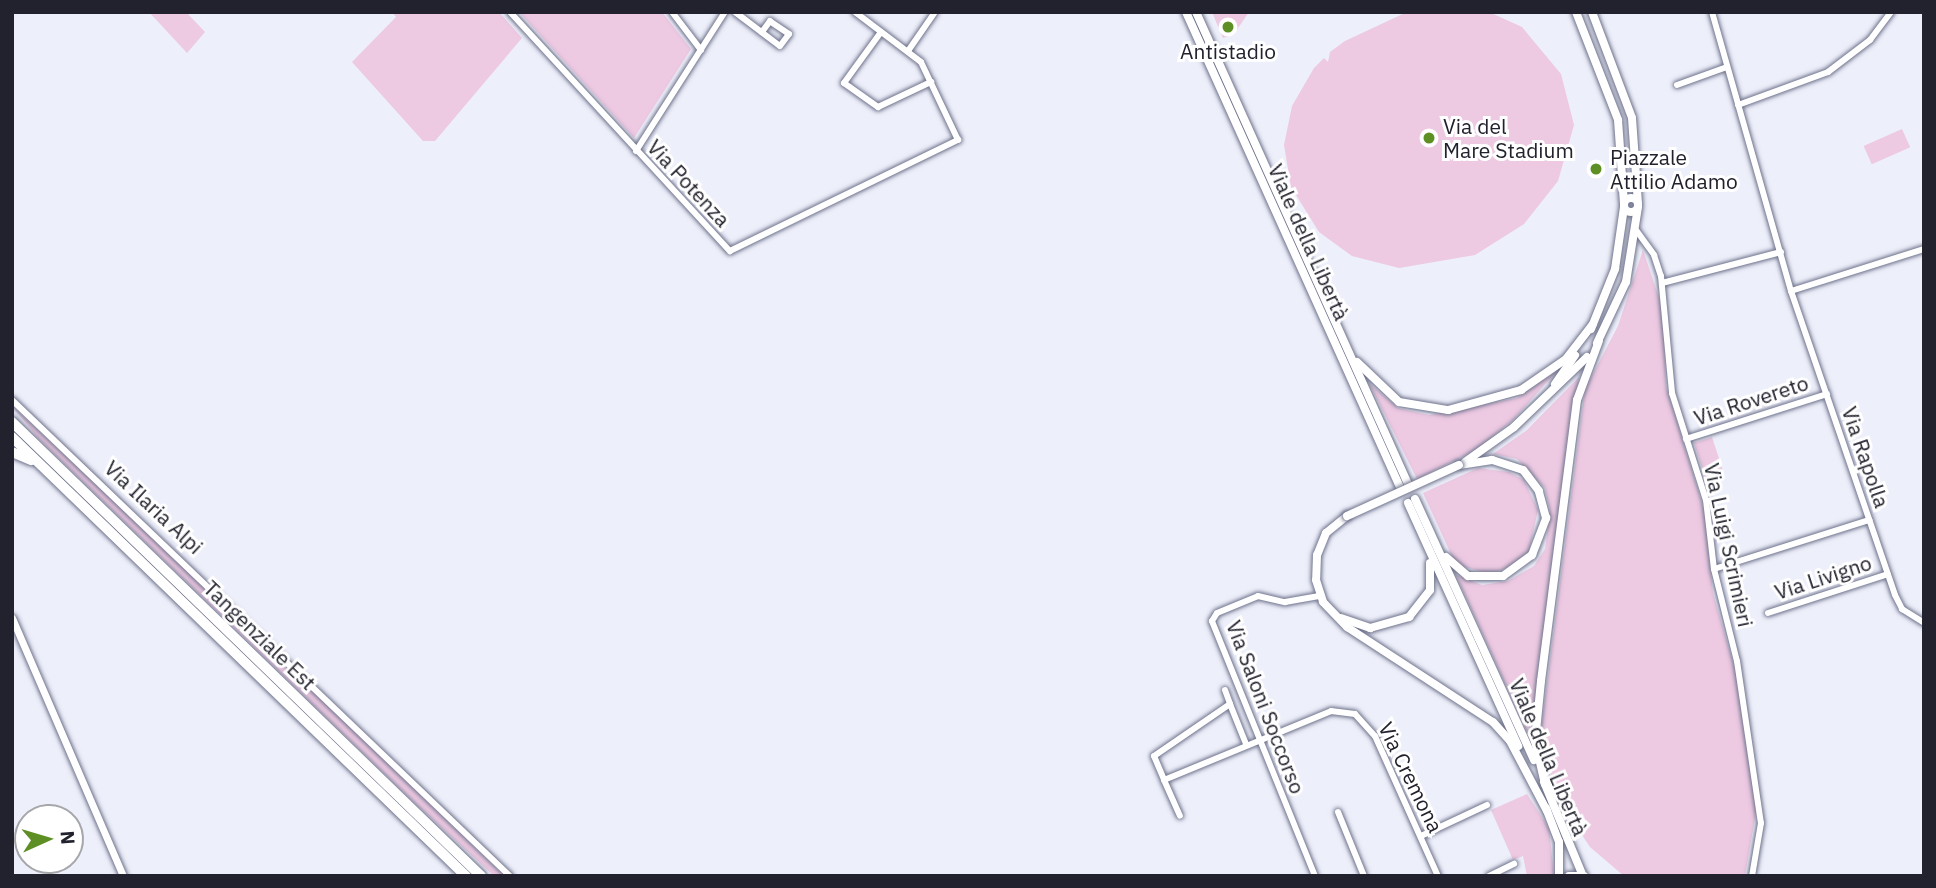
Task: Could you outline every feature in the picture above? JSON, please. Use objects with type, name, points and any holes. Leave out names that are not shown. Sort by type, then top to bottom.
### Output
[{"type":"highway","name":"Tangenziale Est","points":[[12,422],[481,876]]},
{"type":"highway","name":"Tangenziale Est","points":[[12,437],[466,876]]},
{"type":"highway","points":[[12,452],[34,462],[94,515]]},
{"type":"main road","name":"Viale della Libertà","points":[[1186,12],[1404,485],[1348,348],[1196,12]]},
{"type":"main road","points":[[1539,402],[1593,324],[1607,296],[1624,205],[1618,120],[1576,12]]},
{"type":"main road","points":[[1545,784],[1535,741],[1577,400],[1599,341],[1620,300],[1639,205],[1632,118],[1592,12]]},
{"type":"main road","points":[[1624,205],[1631,213],[1639,205]]},
{"type":"main road","points":[[1607,296],[1620,300]]},
{"type":"main road","points":[[1348,348],[1393,399],[1419,409],[1448,410],[1498,400],[1532,384],[1566,359],[1593,324]]},
{"type":"main road","points":[[1547,811],[1493,722],[1357,635],[1330,611],[1320,596],[1315,568],[1320,544],[1347,516],[1460,465],[1491,446],[1580,367],[1599,341]]},
{"type":"main road","points":[[1411,501],[1458,573],[1492,578],[1520,568],[1542,538],[1546,519],[1539,491],[1522,470],[1503,462],[1460,465]]},
{"type":"main road","name":"Viale della Libertà","points":[[1411,501],[1545,784],[1584,876],[1569,876]]},
{"type":"main road","name":"Viale della Libertà","points":[[1411,501],[1547,811],[1559,842],[1559,876]]},
{"type":"main road","points":[[1330,611],[1352,624],[1380,627],[1399,622],[1425,600],[1433,574],[1411,501]]},
{"type":"street","name":"Via Potenza","points":[[510,12],[730,251],[958,140],[930,82]]},
{"type":"street","points":[[672,12],[701,50]]},
{"type":"street","points":[[636,151],[726,12]]},
{"type":"street","points":[[735,12],[762,32]]},
{"type":"street","points":[[855,12],[908,51],[930,82],[878,107],[844,83],[881,32]]},
{"type":"street","points":[[908,51],[935,12]]},
{"type":"street","name":"Via Rapolla","points":[[1712,12],[1791,291],[1888,574],[1902,609],[1924,623]]},
{"type":"street","points":[[1738,105],[1838,66],[1870,40],[1891,12]]},
{"type":"street","points":[[1677,85],[1727,67]]},
{"type":"street","name":"Via Luigi Scrimieri","points":[[1636,230],[1654,255],[1662,283],[1666,359],[1686,439],[1706,499],[1714,569],[1738,661],[1756,773],[1761,824],[1752,876]]},
{"type":"street","points":[[1791,291],[1924,249]]},
{"type":"street","points":[[1662,283],[1781,252]]},
{"type":"street","name":"Via Rovereto","points":[[1686,439],[1827,394]]},
{"type":"street","name":"Via Ilaria Alpi","points":[[12,400],[510,876]]},
{"type":"street","points":[[1714,569],[1870,520]]},
{"type":"street","name":"Via Livigno","points":[[1769,613],[1888,574]]},
{"type":"street","name":"Via Saloni Soccorso","points":[[1315,876],[1212,626],[1213,616],[1258,596],[1285,602],[1320,596]]},
{"type":"street","points":[[12,618],[123,876]]},
{"type":"street","points":[[1225,690],[1246,744]]},
{"type":"street","points":[[1180,817],[1154,756],[1230,704]]},
{"type":"street","name":"Via Cremona","points":[[1164,780],[1258,738],[1331,710],[1355,715],[1376,736],[1438,876]]},
{"type":"street","points":[[1421,836],[1487,805]]},
{"type":"street","points":[[1338,812],[1364,876]]},
{"type":"street","points":[[1489,876],[1514,864]]},
{"type":"shaded area","points":[[149,12],[186,12],[205,32],[187,53]]},
{"type":"shaded area","points":[[392,12],[499,12],[522,38],[435,141],[423,141],[352,62],[396,17]]},
{"type":"shaded area","points":[[519,12],[662,12],[691,49],[634,138]]},
{"type":"shaded area","name":"Antistadio","points":[[1212,12],[1249,12],[1234,34],[1223,38]]},
{"type":"shaded area","name":"Via del Mare Stadium","points":[[1407,12],[1489,12],[1522,27],[1561,74],[1574,125],[1558,181],[1524,224],[1475,255],[1399,268],[1352,256],[1319,232],[1291,187],[1284,145],[1292,106],[1314,68],[1324,58],[1328,62],[1330,52],[1345,41]]},
{"type":"shaded area","points":[[1902,129],[1910,147],[1872,164],[1864,146]]},
{"type":"shaded area","points":[[1643,250],[1663,310],[1666,386],[1704,510],[1713,593],[1736,673],[1757,807],[1745,876],[1624,876],[1590,847],[1576,826],[1547,767],[1540,738],[1585,389],[1618,326]]},
{"type":"shaded area","points":[[1558,370],[1514,419],[1476,450],[1417,479],[1369,383],[1398,408],[1429,415],[1517,398]]},
{"type":"shaded area","points":[[1579,377],[1552,561],[1533,745],[1456,575],[1482,585],[1508,581],[1534,566],[1545,549],[1550,512],[1545,488],[1517,459],[1493,454],[1527,430]]},
{"type":"shaded area","points":[[12,406],[212,593],[504,876],[494,876],[417,805],[38,438]]},
{"type":"shaded area","points":[[1712,437],[1724,474],[1706,480],[1694,443]]},
{"type":"shaded area","points":[[1478,468],[1509,472],[1524,480],[1538,510],[1529,551],[1516,564],[1491,574],[1456,565],[1423,493]]},
{"type":"shaded area","points":[[1527,794],[1549,828],[1554,876],[1527,876],[1523,856],[1513,860],[1491,810]]},
{"type":"place","name":"Antistadio","points":[[1228,27]]},
{"type":"place","name":"Via del Mare Stadium","points":[[1429,138]]},
{"type":"place","name":"Piazzale Attilio Adamo","points":[[1596,169]]}]
